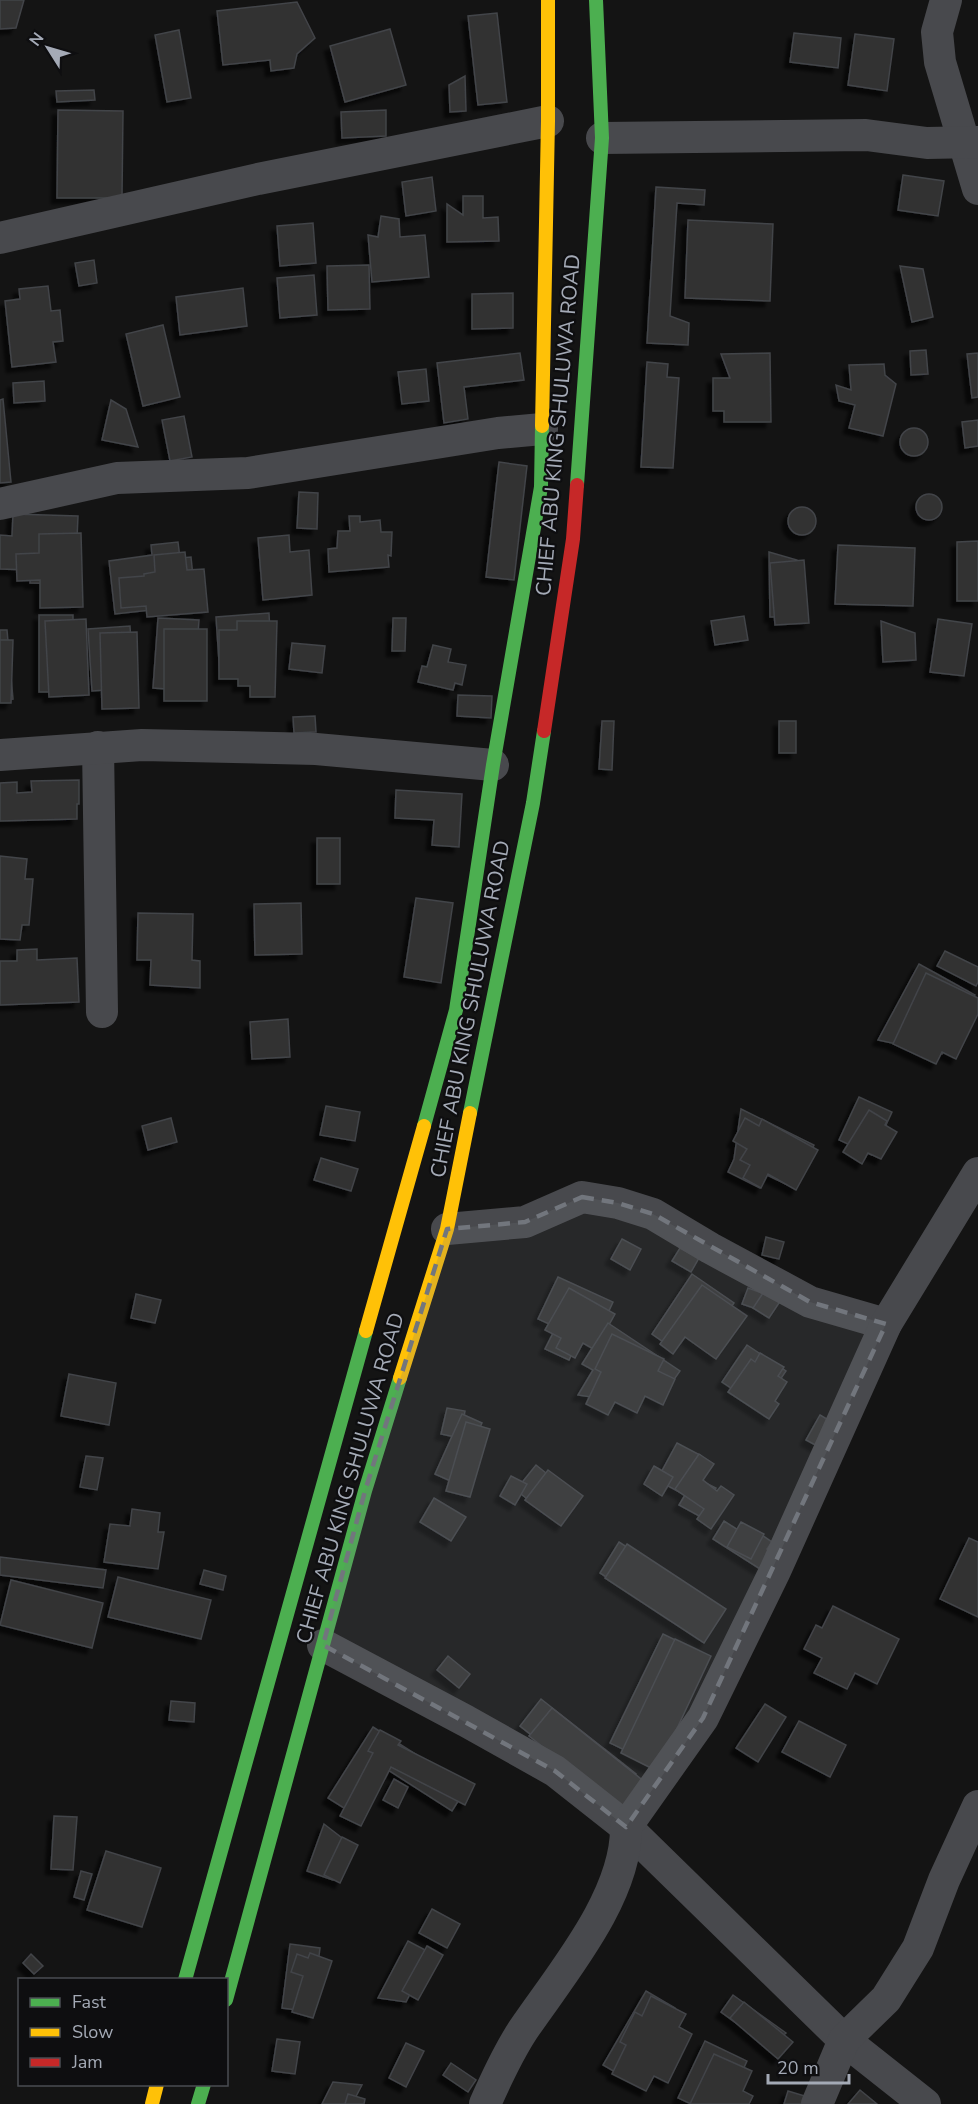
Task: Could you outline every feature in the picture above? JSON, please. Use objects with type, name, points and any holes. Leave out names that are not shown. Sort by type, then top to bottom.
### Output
[{"type":"street","points":[[186,1978],[330,1482],[456,1010],[493,765],[541,487],[548,0]]},
{"type":"street","name":"CHIEF ABU KING SHULUWA ROAD","points":[[228,1993],[323,1645],[360,1489],[447,1229],[533,803],[573,539],[602,138],[596,0]]},
{"type":"street","points":[[946,0],[937,32],[940,62],[970,142],[978,189]]},
{"type":"street","points":[[0,238],[258,179],[548,121]]},
{"type":"street","points":[[602,138],[866,135],[927,143],[970,142]]},
{"type":"street","points":[[0,504],[117,478],[248,473],[498,433],[542,429]]},
{"type":"street","points":[[0,755],[142,745],[316,749],[493,765]]},
{"type":"street","points":[[98,747],[102,1012]]},
{"type":"street","points":[[485,2104],[521,2033],[574,1959],[602,1907],[627,1846],[627,1827],[703,1718],[775,1571],[886,1324],[978,1173]]},
{"type":"street","points":[[447,1229],[525,1222],[582,1197],[618,1203],[653,1214],[810,1302],[886,1324]]},
{"type":"street","points":[[323,1645],[555,1771],[627,1827],[843,2040],[925,2104]]},
{"type":"street","points":[[817,2104],[843,2040],[886,1999],[918,1948],[944,1880],[978,1806]]},
{"type":"street","points":[[152,2104],[157,2086]]},
{"type":"street","points":[[198,2104],[204,2086]]},
{"type":"highlighted area","points":[[582,1197],[618,1203],[653,1214],[810,1302],[886,1324],[703,1718],[626,1827],[555,1771],[323,1645],[365,1491],[447,1229],[525,1222]]},
{"type":"building","points":[[0,0],[24,0],[16,28],[0,29]]},
{"type":"building","points":[[297,2],[315,38],[297,54],[294,68],[271,71],[270,60],[223,65],[217,11]]},
{"type":"building","points":[[497,13],[507,102],[478,105],[468,16]]},
{"type":"building","points":[[390,29],[406,85],[345,102],[330,46]]},
{"type":"building","points":[[179,30],[191,98],[167,102],[155,35]]},
{"type":"building","points":[[794,33],[841,38],[838,68],[790,62]]},
{"type":"building","points":[[855,34],[894,39],[887,91],[848,85]]},
{"type":"building","points":[[465,76],[466,111],[450,112],[449,85]]},
{"type":"building","points":[[94,90],[95,100],[57,102],[56,91]]},
{"type":"building","points":[[58,110],[123,111],[122,198],[57,198]]},
{"type":"building","points":[[386,110],[386,136],[342,138],[341,112]]},
{"type":"building","points":[[903,175],[944,181],[938,216],[898,210]]},
{"type":"building","points":[[432,177],[436,211],[406,216],[402,182]]},
{"type":"building","points":[[656,187],[705,190],[704,205],[677,203],[670,316],[689,323],[688,345],[647,343]]},
{"type":"building","points":[[463,196],[483,196],[483,218],[498,217],[499,241],[447,242],[447,204],[463,215]]},
{"type":"building","points":[[381,216],[399,219],[400,237],[425,235],[429,277],[372,282],[368,235],[378,237]]},
{"type":"building","points":[[688,220],[773,224],[770,301],[685,298]]},
{"type":"building","points":[[313,223],[316,263],[280,266],[277,226]]},
{"type":"building","points":[[94,260],[97,283],[79,286],[75,263]]},
{"type":"building","points":[[369,265],[370,309],[328,310],[327,266]]},
{"type":"building","points":[[900,266],[923,269],[933,317],[912,322]]},
{"type":"building","points":[[314,275],[317,315],[280,318],[277,278]]},
{"type":"building","points":[[48,286],[51,311],[60,310],[63,341],[53,342],[56,362],[12,367],[5,301],[20,299],[19,289]]},
{"type":"building","points":[[243,288],[247,326],[180,335],[176,297]]},
{"type":"building","points":[[513,293],[513,328],[472,329],[472,294]]},
{"type":"building","points":[[163,325],[180,397],[143,406],[126,334]]},
{"type":"building","points":[[926,350],[928,374],[911,375],[910,351]]},
{"type":"building","points":[[520,353],[524,380],[464,387],[468,419],[444,423],[437,363]]},
{"type":"building","points":[[770,353],[771,422],[724,422],[724,411],[713,411],[713,378],[730,378],[721,354]]},
{"type":"building","points":[[978,353],[978,397],[972,398],[967,354]]},
{"type":"building","points":[[647,362],[668,364],[667,377],[679,378],[673,468],[641,467]]},
{"type":"building","points":[[884,364],[885,375],[896,384],[883,436],[849,428],[855,405],[839,401],[836,385],[851,390],[849,365]]},
{"type":"building","points":[[426,369],[429,401],[402,404],[398,372]]},
{"type":"building","points":[[44,381],[45,401],[14,403],[13,383]]},
{"type":"building","points":[[3,399],[11,482],[0,483],[0,400]]},
{"type":"building","points":[[111,400],[126,409],[138,447],[102,440]]},
{"type":"building","points":[[184,416],[192,457],[170,461],[162,420]]},
{"type":"building","points":[[978,420],[978,446],[965,448],[962,422]]},
{"type":"building","points":[[914,428],[924,432],[928,442],[924,452],[914,456],[904,452],[900,442],[904,432]]},
{"type":"building","points":[[499,462],[527,466],[514,580],[486,577]]},
{"type":"building","points":[[299,492],[318,493],[317,529],[297,528]]},
{"type":"building","points":[[929,494],[938,498],[942,507],[938,516],[929,520],[920,516],[916,507],[920,498]]},
{"type":"building","points":[[802,507],[812,511],[816,521],[812,531],[802,535],[792,531],[788,521],[792,511]]},
{"type":"building","points":[[13,514],[78,516],[75,584],[30,583],[31,570],[0,569],[0,535],[12,536]]},
{"type":"building","points":[[349,516],[360,516],[360,522],[380,520],[381,532],[392,532],[391,556],[388,555],[389,567],[329,572],[328,549],[337,548],[338,531],[350,531]]},
{"type":"building","points":[[81,533],[83,607],[40,608],[40,580],[17,581],[16,554],[39,553],[39,534]]},
{"type":"building","points":[[289,535],[290,552],[309,550],[312,595],[263,600],[258,538]]},
{"type":"building","points":[[978,541],[978,601],[957,601],[957,542]]},
{"type":"building","points":[[178,542],[180,558],[191,557],[196,605],[115,614],[109,561],[152,555],[151,545]]},
{"type":"building","points":[[838,545],[915,548],[913,606],[835,604]]},
{"type":"building","points":[[185,552],[187,570],[204,569],[208,612],[147,617],[146,606],[121,608],[119,578],[144,576],[144,574],[155,572],[154,555]]},
{"type":"building","points":[[769,552],[797,560],[797,617],[770,617]]},
{"type":"building","points":[[804,560],[809,623],[775,625],[770,563]]},
{"type":"building","points":[[269,613],[272,672],[220,676],[216,617]]},
{"type":"building","points":[[39,615],[73,615],[73,692],[39,692]]},
{"type":"building","points":[[744,616],[748,640],[715,645],[711,621]]},
{"type":"building","points":[[158,618],[199,620],[194,691],[153,688]]},
{"type":"building","points":[[393,618],[406,618],[405,651],[392,651]]},
{"type":"building","points":[[86,619],[89,695],[49,697],[45,621]]},
{"type":"building","points":[[938,619],[972,624],[964,676],[930,672]]},
{"type":"building","points":[[237,621],[277,621],[275,697],[250,697],[250,686],[238,686],[238,679],[219,679],[219,630],[237,630]]},
{"type":"building","points":[[881,621],[915,633],[916,660],[883,662]]},
{"type":"building","points":[[130,626],[134,688],[92,691],[88,629]]},
{"type":"building","points":[[164,629],[207,629],[207,701],[164,701]]},
{"type":"building","points":[[0,630],[7,630],[13,699],[0,701]]},
{"type":"building","points":[[137,632],[139,708],[102,709],[100,633]]},
{"type":"building","points":[[0,640],[13,640],[11,703],[0,703]]},
{"type":"building","points":[[292,643],[325,646],[322,673],[289,669]]},
{"type":"building","points":[[433,645],[451,649],[448,662],[466,665],[462,685],[455,683],[453,690],[418,682],[422,666],[427,667]]},
{"type":"building","points":[[458,695],[492,696],[491,718],[457,716]]},
{"type":"building","points":[[315,716],[316,732],[294,733],[293,717]]},
{"type":"building","points":[[602,721],[614,721],[612,770],[599,769]]},
{"type":"building","points":[[779,721],[796,721],[796,753],[779,753]]},
{"type":"building","points":[[79,780],[77,819],[0,821],[0,783],[17,782],[17,793],[32,792],[31,781]]},
{"type":"building","points":[[396,790],[462,794],[459,847],[432,845],[434,820],[395,818]]},
{"type":"building","points":[[317,838],[340,838],[340,884],[317,884]]},
{"type":"building","points":[[0,856],[27,859],[25,879],[33,879],[29,925],[22,925],[20,940],[0,939]]},
{"type":"building","points":[[416,898],[453,903],[441,983],[404,977]]},
{"type":"building","points":[[301,903],[302,954],[255,955],[254,904]]},
{"type":"building","points":[[138,913],[193,914],[192,960],[200,961],[200,988],[150,985],[151,960],[137,960]]},
{"type":"building","points":[[37,949],[37,960],[77,958],[79,1002],[0,1005],[0,961],[17,961],[17,950]]},
{"type":"building","points":[[945,951],[978,967],[976,986],[937,966]]},
{"type":"building","points":[[919,964],[975,995],[942,1054],[878,1040]]},
{"type":"building","points":[[926,973],[978,998],[978,1014],[956,1059],[942,1052],[936,1064],[893,1044]]},
{"type":"building","points":[[288,1019],[290,1057],[252,1059],[250,1022]]},
{"type":"building","points":[[859,1097],[892,1112],[872,1155],[839,1140]]},
{"type":"building","points":[[326,1106],[360,1112],[355,1141],[320,1135]]},
{"type":"building","points":[[741,1109],[814,1145],[794,1188],[767,1175],[760,1188],[728,1172],[734,1159]]},
{"type":"building","points":[[869,1110],[887,1121],[885,1125],[897,1132],[881,1159],[868,1153],[862,1164],[843,1152]]},
{"type":"building","points":[[171,1118],[177,1142],[148,1150],[142,1126]]},
{"type":"building","points":[[745,1118],[759,1126],[762,1119],[818,1150],[796,1190],[768,1174],[761,1188],[743,1178],[750,1165],[740,1160],[747,1149],[733,1141]]},
{"type":"building","points":[[321,1158],[358,1169],[351,1191],[314,1180]]},
{"type":"building","points":[[766,1237],[784,1242],[779,1259],[762,1255]]},
{"type":"building","points":[[622,1239],[641,1249],[630,1270],[611,1259]]},
{"type":"building","points":[[680,1248],[699,1258],[691,1272],[672,1261]]},
{"type":"building","points":[[692,1274],[734,1303],[703,1348],[679,1332],[669,1346],[652,1334]]},
{"type":"building","points":[[558,1277],[613,1302],[594,1343],[580,1336],[569,1360],[545,1349],[556,1327],[538,1319]]},
{"type":"building","points":[[702,1285],[747,1316],[716,1359],[685,1337],[673,1354],[660,1344]]},
{"type":"building","points":[[569,1288],[615,1314],[595,1350],[583,1343],[575,1358],[556,1348],[561,1338],[545,1330]]},
{"type":"building","points":[[748,1288],[773,1297],[763,1311],[742,1304]]},
{"type":"building","points":[[765,1290],[781,1300],[769,1318],[753,1308]]},
{"type":"building","points":[[136,1294],[161,1300],[155,1323],[131,1318]]},
{"type":"building","points":[[608,1323],[680,1371],[658,1402],[640,1389],[630,1403],[578,1395],[593,1370],[582,1364]]},
{"type":"building","points":[[612,1334],[664,1359],[658,1371],[675,1379],[663,1405],[645,1396],[637,1413],[615,1402],[608,1415],[586,1404],[601,1372],[595,1369]]},
{"type":"building","points":[[747,1345],[786,1371],[761,1408],[722,1382]]},
{"type":"building","points":[[760,1353],[784,1367],[778,1376],[787,1382],[775,1401],[779,1404],[769,1419],[728,1392],[751,1359],[755,1362]]},
{"type":"building","points":[[69,1374],[116,1383],[109,1425],[61,1416]]},
{"type":"building","points":[[447,1408],[465,1411],[460,1438],[441,1434]]},
{"type":"building","points":[[462,1414],[482,1423],[455,1483],[435,1474]]},
{"type":"building","points":[[820,1415],[832,1422],[819,1447],[806,1440]]},
{"type":"building","points":[[466,1422],[490,1429],[470,1497],[446,1491]]},
{"type":"building","points":[[677,1443],[700,1455],[690,1475],[716,1488],[701,1517],[679,1505],[685,1495],[657,1480]]},
{"type":"building","points":[[699,1454],[714,1464],[703,1480],[717,1491],[721,1486],[734,1495],[711,1529],[697,1519],[704,1509],[675,1489]]},
{"type":"building","points":[[86,1456],[103,1458],[97,1490],[80,1487]]},
{"type":"building","points":[[536,1465],[566,1489],[546,1514],[516,1490]]},
{"type":"building","points":[[654,1466],[673,1477],[662,1496],[644,1484]]},
{"type":"building","points":[[548,1470],[583,1496],[561,1526],[525,1500]]},
{"type":"building","points":[[511,1476],[527,1484],[515,1505],[500,1496]]},
{"type":"building","points":[[434,1498],[466,1517],[451,1541],[420,1522]]},
{"type":"building","points":[[132,1509],[160,1513],[158,1532],[164,1532],[158,1569],[104,1562],[110,1524],[130,1526]]},
{"type":"building","points":[[724,1521],[749,1537],[753,1529],[772,1542],[767,1549],[771,1552],[760,1569],[713,1539]]},
{"type":"building","points":[[741,1522],[764,1534],[751,1559],[727,1547]]},
{"type":"building","points":[[969,1538],[978,1542],[978,1617],[940,1599]]},
{"type":"building","points":[[619,1542],[711,1602],[691,1633],[600,1573]]},
{"type":"building","points":[[627,1544],[726,1609],[704,1643],[605,1578]]},
{"type":"building","points":[[0,1557],[106,1570],[103,1588],[0,1575]]},
{"type":"building","points":[[204,1570],[226,1576],[223,1590],[200,1584]]},
{"type":"building","points":[[118,1577],[211,1600],[201,1639],[108,1617]]},
{"type":"building","points":[[11,1580],[103,1603],[92,1648],[0,1625]]},
{"type":"building","points":[[833,1606],[899,1639],[877,1684],[855,1673],[847,1689],[814,1673],[822,1658],[804,1649],[816,1625],[822,1628]]},
{"type":"building","points":[[663,1634],[694,1649],[641,1758],[610,1743]]},
{"type":"building","points":[[675,1639],[711,1656],[657,1771],[621,1753]]},
{"type":"building","points":[[448,1656],[470,1674],[459,1688],[437,1670]]},
{"type":"building","points":[[541,1699],[636,1774],[615,1801],[520,1726]]},
{"type":"building","points":[[171,1701],[195,1703],[194,1722],[169,1720]]},
{"type":"building","points":[[765,1704],[786,1717],[758,1762],[736,1748]]},
{"type":"building","points":[[552,1708],[645,1782],[623,1810],[529,1736]]},
{"type":"building","points":[[799,1721],[846,1745],[830,1777],[782,1752]]},
{"type":"building","points":[[373,1727],[467,1787],[452,1811],[385,1768],[355,1815],[328,1798]]},
{"type":"building","points":[[380,1730],[401,1741],[398,1745],[475,1784],[465,1805],[391,1767],[361,1826],[340,1816],[373,1753],[368,1751]]},
{"type":"building","points":[[394,1779],[408,1787],[398,1808],[383,1800]]},
{"type":"building","points":[[54,1816],[77,1817],[73,1870],[51,1869]]},
{"type":"building","points":[[324,1824],[346,1841],[333,1880],[307,1871]]},
{"type":"building","points":[[342,1837],[358,1845],[340,1883],[324,1875]]},
{"type":"building","points":[[106,1851],[161,1868],[142,1927],[87,1910]]},
{"type":"building","points":[[81,1871],[92,1874],[84,1900],[74,1897]]},
{"type":"building","points":[[432,1909],[460,1924],[447,1948],[419,1933]]},
{"type":"building","points":[[408,1941],[431,1953],[406,2002],[378,1998]]},
{"type":"building","points":[[290,1944],[320,1948],[312,2012],[282,2008]]},
{"type":"building","points":[[427,1946],[443,1955],[418,2000],[402,1991]]},
{"type":"building","points":[[310,1953],[332,1961],[313,2018],[292,2012],[303,1976],[291,1972],[297,1954],[308,1958]]},
{"type":"building","points":[[31,1954],[43,1966],[34,1974],[23,1963]]},
{"type":"building","points":[[646,1991],[675,2008],[678,2039],[662,2077],[643,2073],[636,2084],[603,2065]]},
{"type":"building","points":[[733,1995],[786,2033],[769,2047],[721,2012]]},
{"type":"building","points":[[651,1996],[686,2014],[679,2027],[692,2034],[668,2083],[654,2076],[646,2091],[612,2074],[626,2045],[620,2042],[635,2012],[642,2016]]},
{"type":"building","points":[[744,2002],[793,2042],[778,2059],[730,2018]]},
{"type":"building","points":[[277,2039],[300,2042],[295,2074],[272,2071]]},
{"type":"building","points":[[705,2041],[747,2061],[727,2104],[691,2104],[678,2098]]},
{"type":"building","points":[[406,2043],[424,2051],[406,2087],[389,2078]]},
{"type":"building","points":[[714,2054],[752,2071],[743,2091],[753,2096],[749,2104],[690,2104]]},
{"type":"building","points":[[451,2063],[476,2080],[468,2092],[443,2075]]},
{"type":"building","points":[[333,2082],[362,2085],[352,2104],[322,2104]]},
{"type":"building","points":[[860,2090],[877,2104],[848,2104]]},
{"type":"building","points":[[788,2091],[808,2097],[806,2104],[784,2104]]},
{"type":"building","points":[[348,2094],[365,2099],[364,2104],[345,2104]]},
{"type":"traffic: fast","points":[[577,485],[602,138],[596,0]]},
{"type":"traffic: fast","points":[[424,1126],[456,1010],[493,765],[541,487],[542,426]]},
{"type":"traffic: fast","points":[[470,1113],[533,803],[544,731]]},
{"type":"traffic: fast","points":[[186,1978],[366,1331]]},
{"type":"traffic: fast","points":[[228,1993],[365,1491],[400,1378]]},
{"type":"traffic: fast","points":[[198,2104],[203,2086]]},
{"type":"traffic: slow","points":[[542,426],[548,0]]},
{"type":"traffic: slow","points":[[400,1378],[447,1229],[470,1113]]},
{"type":"traffic: slow","points":[[366,1331],[424,1126]]},
{"type":"traffic: slow","points":[[152,2104],[156,2086]]},
{"type":"traffic: jam","points":[[544,731],[573,539],[577,485]]}]
